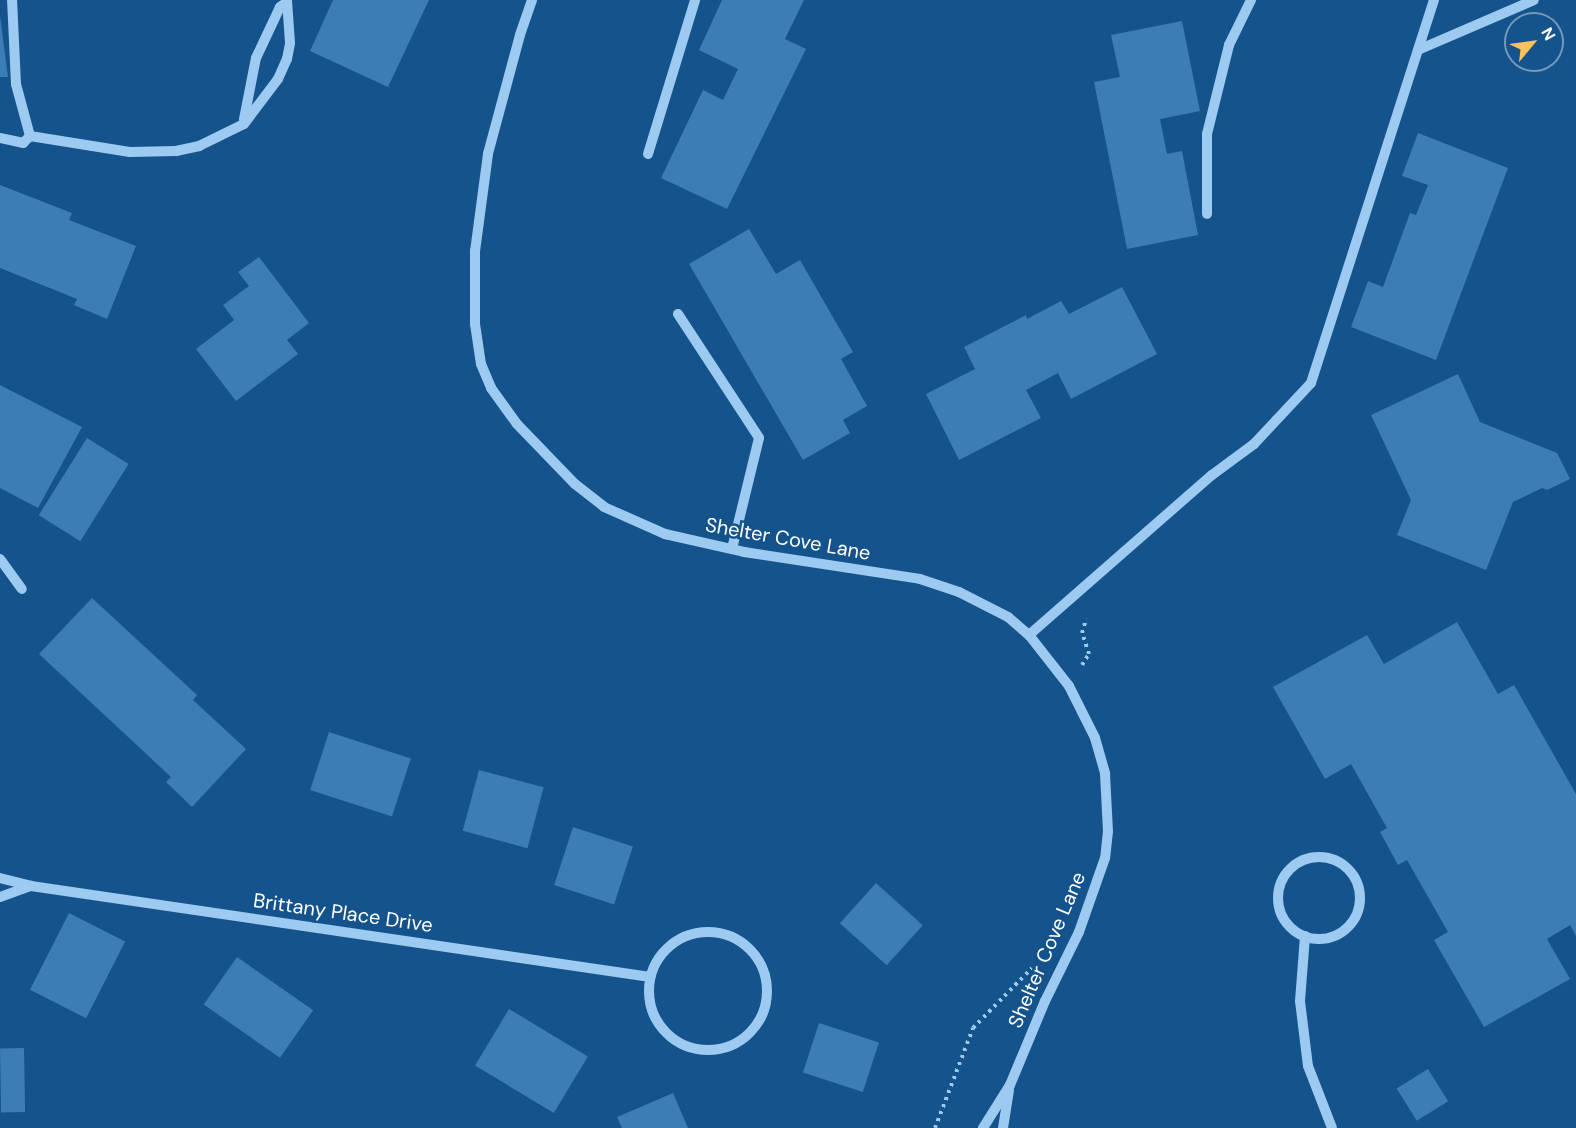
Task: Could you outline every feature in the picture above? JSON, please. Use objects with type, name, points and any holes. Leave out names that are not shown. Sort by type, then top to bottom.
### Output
[{"type":"street","points":[[12,0],[15,84],[30,136]]},
{"type":"street","name":"Shelter Cove Lane","points":[[532,0],[520,34],[486,164],[475,250],[475,324],[482,364],[491,388],[517,424],[575,484],[604,507],[665,534],[732,549],[920,579],[958,592],[1008,617],[1029,635],[1070,686],[1095,738],[1105,774],[1108,831],[1105,858],[1079,932],[1045,1000],[1010,1085],[983,1128]]},
{"type":"street","points":[[648,154],[695,0]]},
{"type":"street","points":[[1207,214],[1207,134],[1229,45],[1251,0]]},
{"type":"street","points":[[1029,635],[1212,475],[1254,444],[1311,383],[1434,0]]},
{"type":"street","points":[[1418,50],[1534,0]]},
{"type":"street","points":[[30,136],[130,152],[176,151],[199,146],[244,124],[278,79],[287,59],[290,11],[286,2],[280,7],[256,58],[244,124]]},
{"type":"street","points":[[0,138],[23,143],[30,136]]},
{"type":"street","points":[[678,314],[759,438],[732,549]]},
{"type":"street","points":[[0,559],[22,589]]},
{"type":"street","points":[[1321,856],[1337,860],[1350,870],[1358,883],[1361,899],[1357,915],[1348,928],[1334,937],[1318,939],[1305,936],[1290,926],[1280,912],[1278,897],[1281,881],[1291,867],[1304,859],[1321,856]]},
{"type":"street","name":"Brittany Place Drive","points":[[0,878],[31,886],[650,977]]},
{"type":"street","name":"Brittany Place Drive","points":[[0,897],[31,886]]},
{"type":"street","points":[[710,930],[735,937],[754,953],[766,976],[768,993],[757,1025],[737,1043],[713,1050],[690,1048],[668,1035],[653,1014],[648,998],[650,977],[654,964],[670,944],[685,935],[710,930]]},
{"type":"street","points":[[1305,936],[1299,1001],[1308,1066],[1332,1128]]},
{"type":"street","name":"Shelter Cove Lane","points":[[1004,1128],[1010,1085]]},
{"type":"building","points":[[333,0],[429,0],[388,87],[310,51]]},
{"type":"building","points":[[722,0],[804,0],[785,39],[806,49],[727,209],[661,178],[703,90],[723,100],[738,69],[699,50]]},
{"type":"building","points":[[0,16],[8,77],[0,77]]},
{"type":"building","points":[[1182,21],[1200,111],[1160,119],[1167,154],[1182,151],[1198,235],[1127,249],[1094,82],[1120,77],[1111,35]]},
{"type":"building","points":[[1418,133],[1508,168],[1436,360],[1351,327],[1368,281],[1383,287],[1410,213],[1416,215],[1428,185],[1402,176]]},
{"type":"building","points":[[0,185],[72,213],[69,220],[136,246],[107,319],[74,305],[77,299],[0,268]]},
{"type":"building","points":[[749,229],[776,274],[800,260],[853,352],[841,359],[867,406],[843,420],[850,433],[803,460],[689,264]]},
{"type":"building","points":[[259,257],[309,323],[287,340],[298,354],[236,401],[196,349],[234,320],[223,305],[249,286],[238,272]]},
{"type":"building","points":[[1122,287],[1157,354],[1071,399],[1058,373],[1026,390],[1041,418],[959,460],[926,394],[975,369],[964,347],[1026,315],[1027,319],[1061,301],[1069,314]]},
{"type":"building","points":[[1458,374],[1480,422],[1557,453],[1570,479],[1547,490],[1542,488],[1513,502],[1486,570],[1397,535],[1411,500],[1371,415]]},
{"type":"building","points":[[0,385],[82,427],[38,508],[0,488]]},
{"type":"building","points":[[87,438],[129,464],[80,541],[39,515]]},
{"type":"building","points":[[92,598],[197,695],[193,700],[246,749],[192,807],[166,782],[171,777],[39,654]]},
{"type":"building","points":[[1457,622],[1498,694],[1514,685],[1576,794],[1576,936],[1570,925],[1547,939],[1570,979],[1484,1027],[1434,940],[1448,932],[1407,860],[1398,865],[1380,832],[1387,828],[1351,764],[1325,779],[1273,687],[1367,635],[1384,664]]},
{"type":"building","points":[[329,732],[411,759],[392,817],[310,790]]},
{"type":"building","points":[[479,770],[544,787],[527,848],[463,831]]},
{"type":"building","points":[[573,827],[633,846],[614,904],[554,885]]},
{"type":"building","points":[[876,883],[923,925],[887,965],[840,923]]},
{"type":"building","points":[[69,913],[125,942],[86,1018],[30,990]]},
{"type":"building","points":[[237,957],[313,1010],[280,1058],[204,1005]]},
{"type":"building","points":[[509,1009],[588,1056],[554,1113],[475,1066]]},
{"type":"building","points":[[819,1023],[879,1042],[863,1092],[803,1072]]},
{"type":"building","points":[[0,1048],[24,1048],[25,1112],[1,1112]]},
{"type":"building","points":[[1428,1069],[1448,1101],[1417,1121],[1397,1089]]},
{"type":"building","points":[[673,1093],[688,1128],[622,1128],[617,1117]]}]
